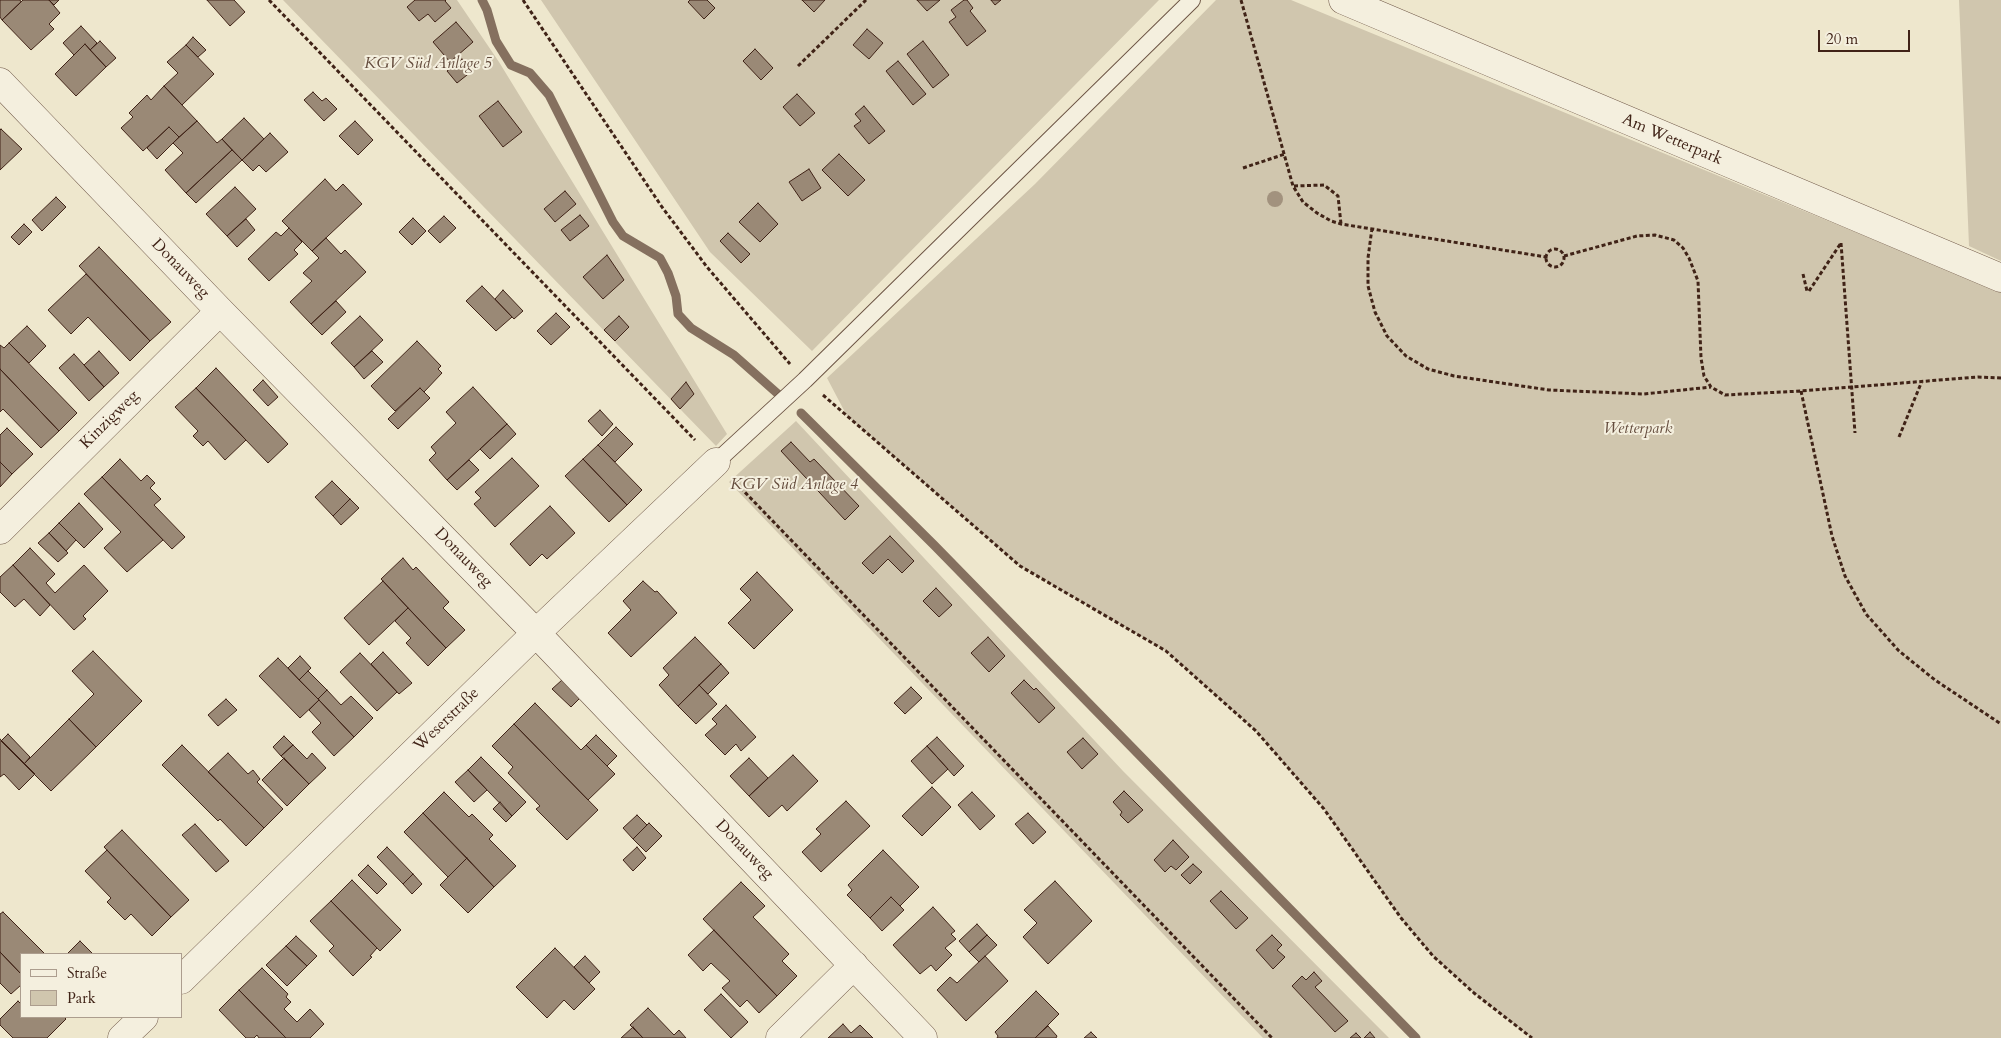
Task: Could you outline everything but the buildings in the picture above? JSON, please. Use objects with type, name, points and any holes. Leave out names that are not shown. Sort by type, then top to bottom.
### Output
[{"type":"street","name":"Am Wetterpark","points":[[1343,0],[2001,278]]},
{"type":"street","name":"Donauweg","points":[[0,82],[220,311],[536,633],[923,1038]]},
{"type":"street","name":"Kinzigweg","points":[[0,530],[220,311]]},
{"type":"street","name":"Weserstraße","points":[[182,979],[536,633],[716,462]]},
{"type":"street","points":[[780,1038],[854,965]]},
{"type":"street","points":[[122,1038],[143,1018]]},
{"type":"lane","points":[[716,462],[806,380],[1192,0]]},
{"type":"path","points":[[269,0],[1272,1038]]},
{"type":"path","points":[[523,0],[662,207],[707,268],[782,356],[806,380],[1020,566],[1166,651],[1256,731],[1324,810],[1401,918],[1433,956],[1474,993],[1532,1038]]},
{"type":"path","points":[[798,66],[866,0]]},
{"type":"path","points":[[1241,0],[1284,154],[1294,186],[1303,202],[1330,221],[1341,224],[1546,257]]},
{"type":"path","points":[[1243,168],[1284,154]]},
{"type":"path","points":[[1294,186],[1324,185],[1331,190],[1338,196],[1341,224]]},
{"type":"path","points":[[1838,210],[1855,433]]},
{"type":"path","points":[[1372,228],[1368,258],[1368,286],[1375,312],[1387,336],[1406,356],[1428,369],[1454,376],[1549,390],[1644,394],[1711,387]]},
{"type":"path","points":[[1564,256],[1637,236],[1655,235],[1674,240],[1683,248],[1689,258],[1698,281],[1702,368],[1711,387],[1725,395],[1978,377],[2001,378]]},
{"type":"path","points":[[1803,274],[1807,291],[1810,291],[1841,243]]},
{"type":"path","points":[[1555,249],[1564,256],[1564,261],[1558,267],[1549,265],[1546,257],[1549,251],[1555,249]]},
{"type":"path","points":[[1899,437],[1922,381]]},
{"type":"path","points":[[1802,391],[1832,536],[1845,576],[1866,614],[1898,651],[1935,680],[2001,724]]},
{"type":"green space","name":"KGV Süd Anlage 5","points":[[283,0],[457,0],[499,62],[727,434],[716,446]]},
{"type":"green space","points":[[541,0],[1159,0],[812,351],[710,252]]},
{"type":"green space","name":"Wetterpark","points":[[1216,0],[1291,0],[2001,292],[2001,1038],[1532,1038],[1474,993],[1433,956],[1401,918],[1324,809],[1256,731],[1166,651],[1020,566],[847,416],[827,378],[1035,184]]},
{"type":"green space","points":[[1959,0],[2001,0],[2001,261],[1969,246]]},
{"type":"green space","name":"KGV Süd Anlage 4","points":[[796,421],[1123,771],[1389,1038],[1263,1038],[729,482]]},
{"type":"waterway","points":[[482,0],[487,10],[496,41],[511,65],[530,73],[549,95],[613,222],[623,236],[660,258],[668,273],[676,296],[678,314],[691,328],[734,355],[778,394]]},
{"type":"waterway","points":[[801,413],[934,545],[1416,1038]]}]
